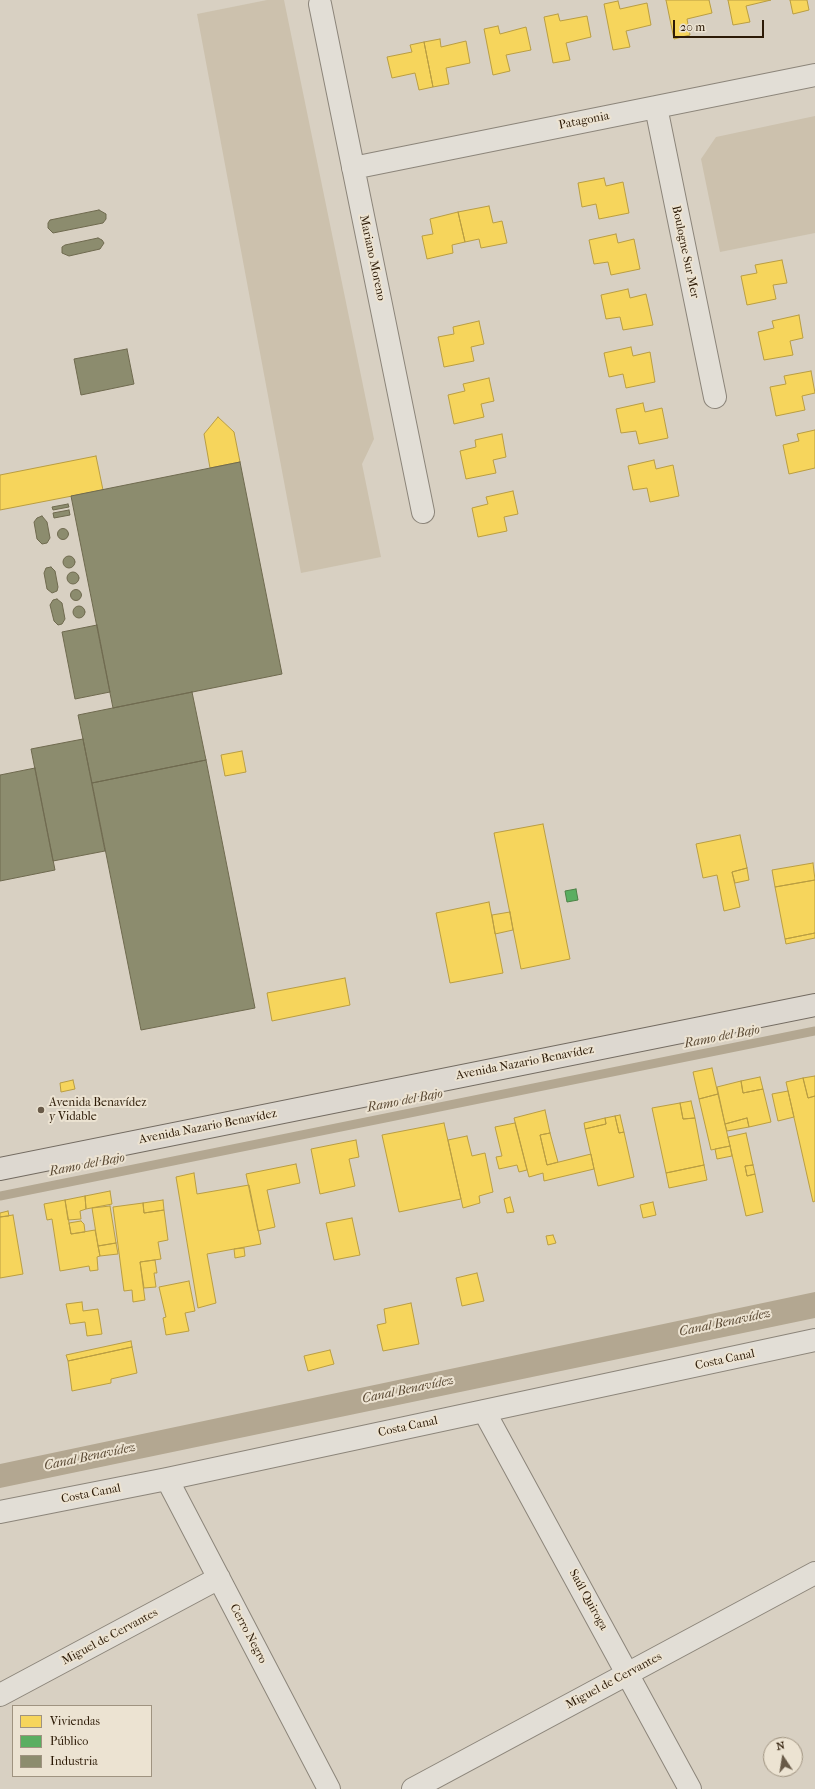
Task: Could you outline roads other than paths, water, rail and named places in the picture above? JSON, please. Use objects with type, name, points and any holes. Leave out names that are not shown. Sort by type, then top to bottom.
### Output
[{"type":"main road","name":"Avenida Nazario Benavídez","points":[[0,1169],[815,1005]]},
{"type":"street","name":"Mariano Moreno","points":[[320,4],[423,512]]},
{"type":"street","name":"Patagonia","points":[[353,168],[815,74]]},
{"type":"street","name":"Boulogne Sur Mer","points":[[656,107],[715,397]]},
{"type":"street","name":"Costa Canal","points":[[0,1512],[167,1479],[815,1340]]},
{"type":"street","name":"Saúl Quiroga","points":[[484,1411],[690,1789]]},
{"type":"street","name":"Cerro Negro","points":[[167,1479],[329,1789]]},
{"type":"street","name":"Miguel de Cervantes","points":[[413,1789],[815,1573]]},
{"type":"street","name":"Miguel de Cervantes","points":[[0,1695],[219,1578]]},
{"type":"water","name":"Canal Benavídez","points":[[815,1292],[815,1318],[0,1488],[0,1464]]},
{"type":"waterway","name":"Ramo del Bajo","points":[[0,1196],[815,1031]]},
{"type":"place","name":"Avenida Benavídez y Vidable","points":[[41,1110]]}]
